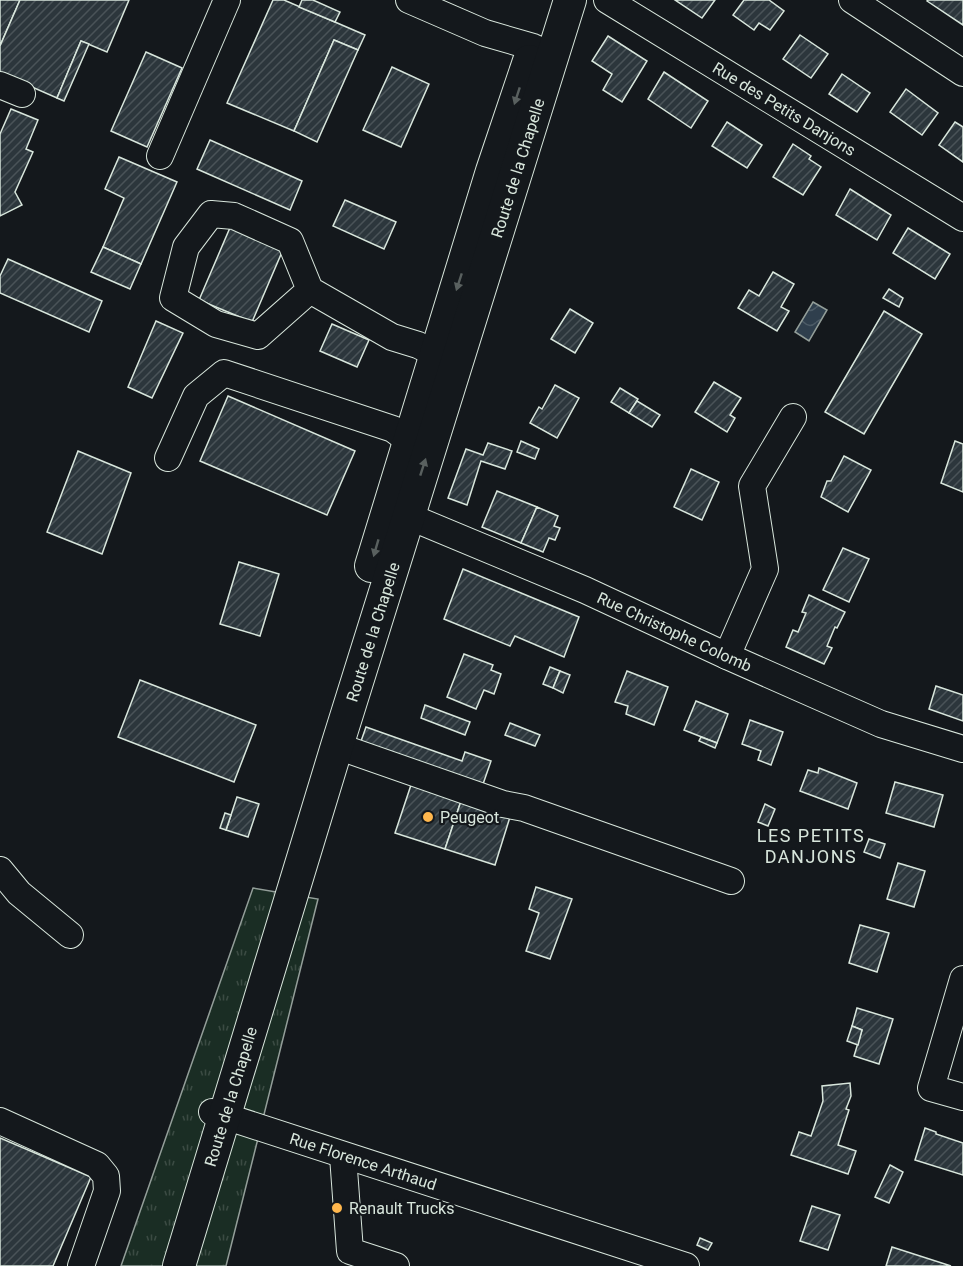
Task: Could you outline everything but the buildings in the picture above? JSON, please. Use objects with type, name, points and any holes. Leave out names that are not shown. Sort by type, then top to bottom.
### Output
[{"type":"main road","name":"Route de la Chapelle","points":[[543,52],[548,0]]},
{"type":"main road","name":"Route de la Chapelle","points":[[179,1266],[219,1114],[398,512],[491,216],[492,171],[543,52],[570,0]]},
{"type":"main road","name":"Route de la Chapelle","points":[[165,1266],[219,1114],[337,746],[398,512],[409,441],[436,354],[491,216]]},
{"type":"street","points":[[160,156],[227,0]]},
{"type":"street","points":[[409,0],[485,33],[543,52]]},
{"type":"street","name":"Rue des Petits Danjons","points":[[607,0],[963,218]]},
{"type":"street","points":[[852,0],[963,73]]},
{"type":"street","points":[[310,290],[258,336],[216,324],[173,298],[186,247],[211,214],[234,216],[290,241],[310,290],[392,337],[418,345],[436,354]]},
{"type":"street","points":[[168,458],[196,396],[224,373],[393,429],[409,441]]},
{"type":"street","points":[[727,656],[765,569],[752,486],[793,417]]},
{"type":"street","name":"Rue Christophe Colomb","points":[[398,512],[585,590],[880,724],[963,749]]},
{"type":"street","points":[[337,746],[503,804],[524,808],[730,881]]},
{"type":"street","points":[[0,870],[19,893],[70,935]]},
{"type":"street","points":[[963,979],[931,1088],[963,1097]]},
{"type":"street","name":"Rue Florence Arthaud","points":[[219,1114],[686,1266]]},
{"type":"street","points":[[0,1121],[97,1165],[106,1176],[107,1191],[81,1266]]},
{"type":"street","points":[[343,1156],[350,1251],[396,1266]]},
{"type":"green space","points":[[253,888],[318,899],[226,1266],[121,1266]]},
{"type":"water","points":[[813,302],[827,310],[809,341],[795,332]]},
{"type":"place","name":"Peugeot","points":[[428,817]]},
{"type":"place","name":"Renault Trucks","points":[[337,1208]]},
{"type":"district","name":"LES PETITS DANJONS","points":[[811,845]]}]
